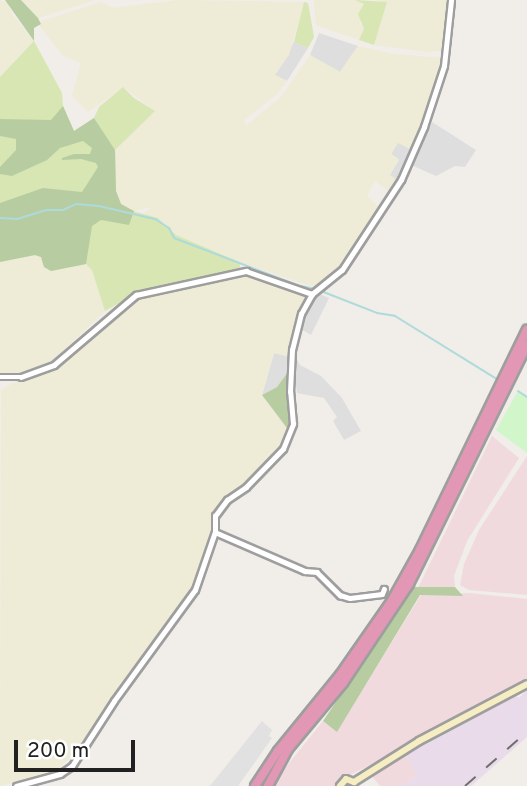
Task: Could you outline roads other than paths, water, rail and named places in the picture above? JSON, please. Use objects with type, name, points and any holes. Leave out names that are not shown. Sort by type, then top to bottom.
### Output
[{"type":"highway","points":[[255,786],[278,751],[341,675],[391,601],[420,550],[527,330]]},
{"type":"highway","points":[[268,786],[289,749],[344,683],[409,584],[527,345]]},
{"type":"street","points":[[16,786],[60,774],[72,766],[114,701],[195,590],[215,532],[215,516],[227,500],[246,487],[283,449],[291,433],[292,351],[301,314],[312,293],[342,270],[401,180],[424,127],[444,66],[451,0]]},
{"type":"street","points":[[0,377],[21,377],[54,365],[136,295],[246,271],[312,293]]},
{"type":"street","points":[[215,532],[304,571],[317,572],[340,596],[350,598],[382,594],[384,589]]},
{"type":"street","points":[[340,786],[346,779],[355,784],[408,747],[527,684]]},
{"type":"waterway","points":[[0,218],[17,219],[47,210],[63,210],[76,204],[99,206],[155,219],[169,228],[174,238],[300,286],[316,289]]},
{"type":"waterway","points":[[321,291],[377,313],[395,316],[495,378]]},
{"type":"waterway","points":[[518,391],[527,397]]},
{"type":"railway","points":[[465,786],[527,732]]}]
